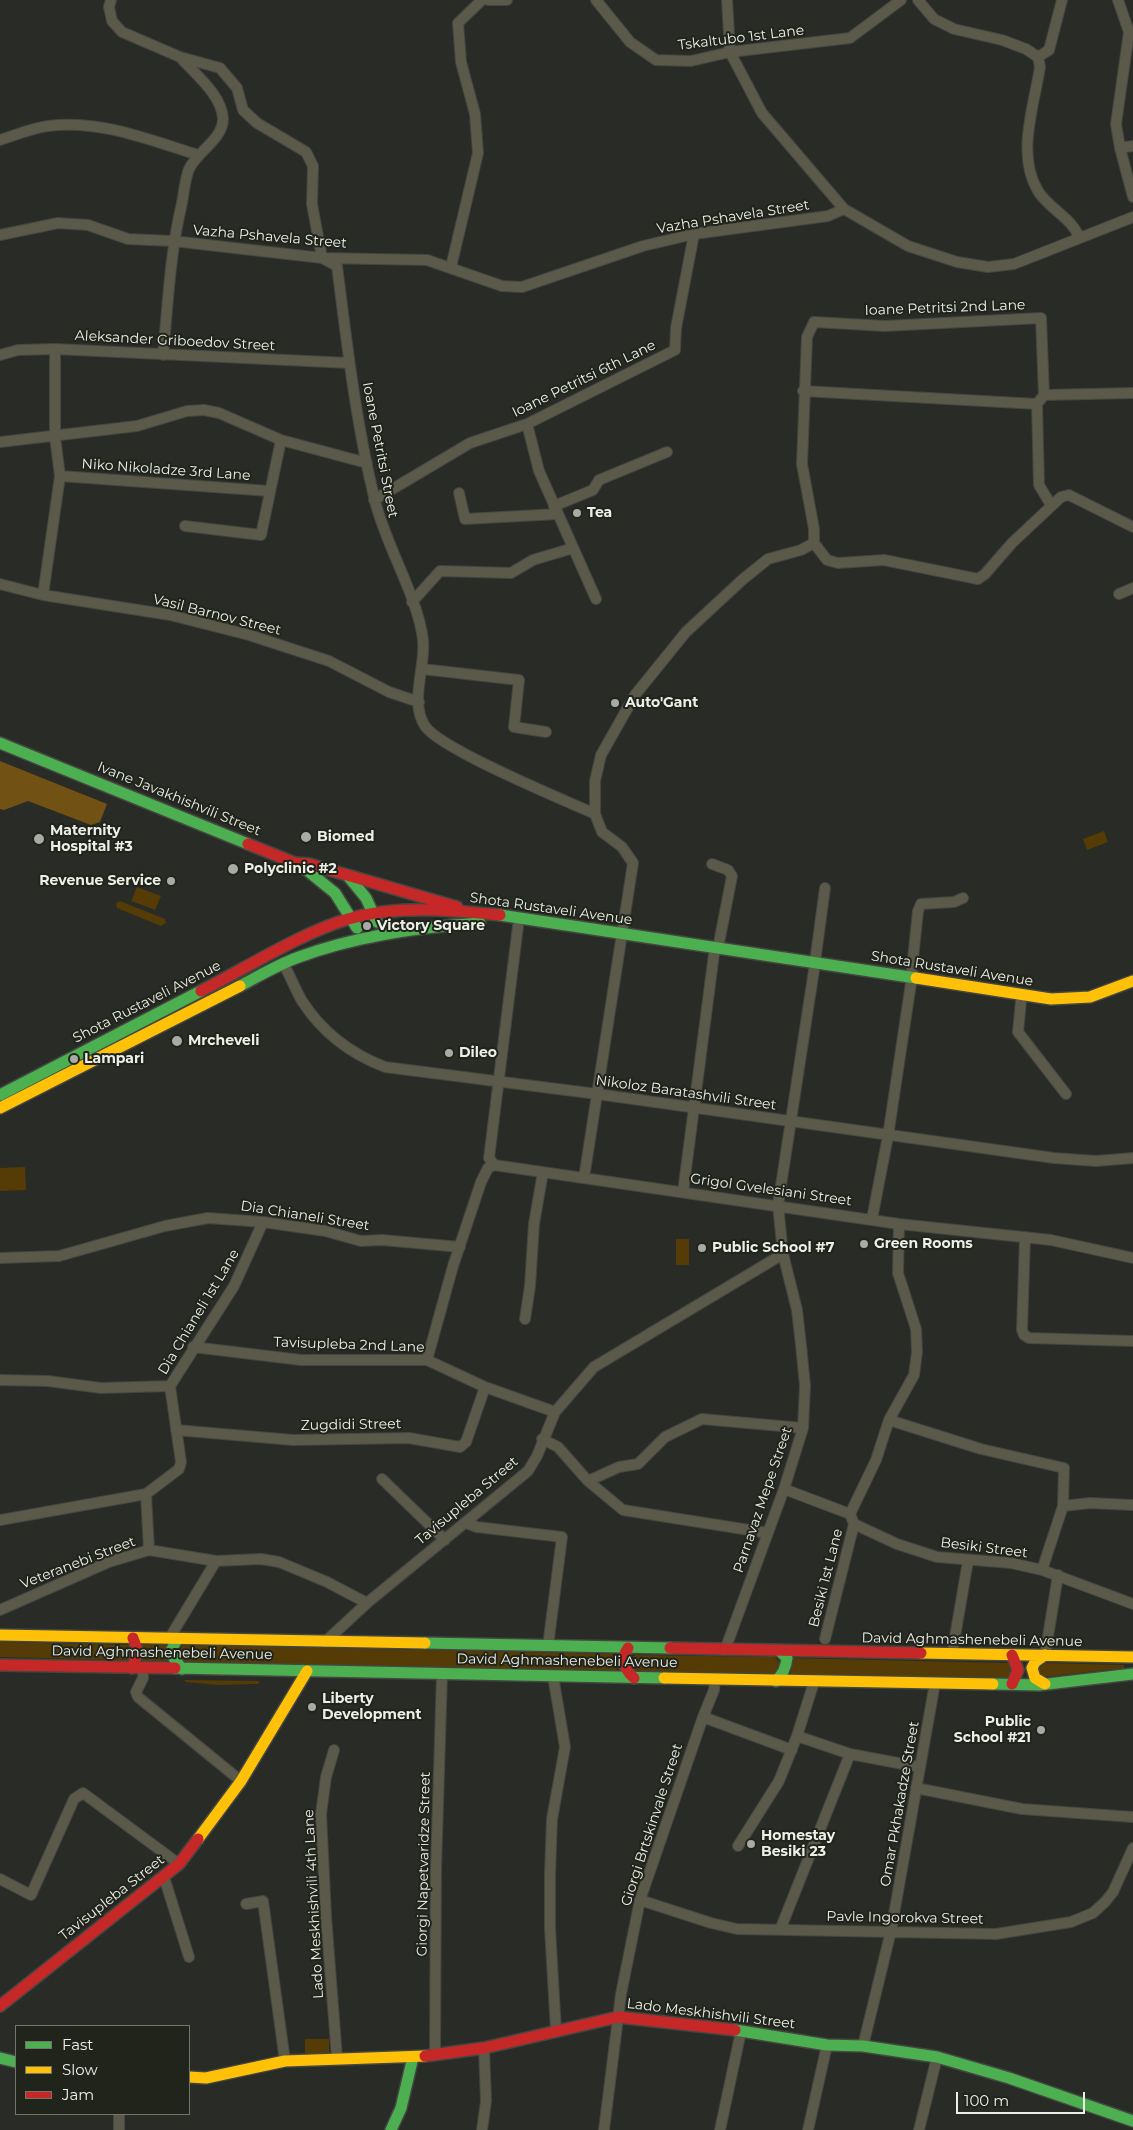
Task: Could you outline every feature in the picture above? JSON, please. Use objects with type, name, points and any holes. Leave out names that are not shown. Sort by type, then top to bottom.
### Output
[{"type":"main road","name":"Ivane Javakhishvili Street","points":[[0,743],[296,863],[309,864],[476,913]]},
{"type":"main road","points":[[296,863],[333,888],[359,932],[370,937],[378,926],[374,914],[364,893],[348,876]]},
{"type":"main road","name":"Shota Rustaveli Avenue","points":[[0,1095],[159,1011],[316,933],[352,918],[374,914],[476,913],[1054,1005],[1072,1004],[1107,997],[1133,986]]},
{"type":"main road","name":"Shota Rustaveli Avenue","points":[[0,1108],[283,963],[321,950],[370,937],[468,923],[518,926],[621,937]]},
{"type":"main road","name":"Shota Rustaveli Avenue","points":[[911,981],[1072,1000],[1099,994],[1133,981]]},
{"type":"main road","name":"David Aghmashenebeli Avenue","points":[[0,1635],[781,1652],[1133,1657]]},
{"type":"main road","points":[[133,1638],[138,1652],[138,1668]]},
{"type":"main road","points":[[173,1639],[170,1653],[174,1661],[182,1669]]},
{"type":"main road","points":[[628,1648],[624,1654],[623,1662],[625,1670],[634,1678]]},
{"type":"main road","points":[[776,1681],[783,1674],[786,1665],[786,1658],[781,1652]]},
{"type":"main road","points":[[1012,1655],[1018,1664],[1018,1671],[1012,1684]]},
{"type":"main road","points":[[1045,1655],[1035,1662],[1032,1668],[1036,1678],[1045,1684]]},
{"type":"main road","name":"David Aghmashenebeli Avenue","points":[[0,1665],[814,1682],[1012,1684],[1045,1684],[1133,1674]]},
{"type":"main road","name":"Tavisupleba Street","points":[[0,2006],[179,1864],[241,1781],[307,1671]]},
{"type":"main road","name":"Lado Meskhishvili Street","points":[[190,2077],[206,2078],[285,2061],[413,2057],[484,2048],[618,2017],[741,2031],[827,2045],[863,2046],[937,2057],[1010,2078],[1133,2121]]},
{"type":"main road","points":[[391,2130],[401,2108],[413,2057]]},
{"type":"main road","points":[[0,2058],[15,2062]]},
{"type":"main road","points":[[1132,2130],[1133,2125]]},
{"type":"street","points":[[111,0],[109,7],[112,21],[122,32],[180,57],[220,68],[237,88],[243,110],[257,123],[306,152],[313,166],[312,204],[322,258],[337,266],[347,258]]},
{"type":"street","points":[[451,267],[478,153],[476,114],[461,62],[458,23],[482,0]]},
{"type":"street","points":[[488,0],[507,0]]},
{"type":"street","name":"Tskaltubo 1st Lane","points":[[596,0],[630,42],[656,60],[691,60],[730,52],[850,38],[901,0]]},
{"type":"street","points":[[727,0],[730,52],[762,113],[844,209],[908,246],[957,262],[988,267],[1014,264],[1133,217]]},
{"type":"street","points":[[918,0],[934,19],[954,29],[1002,40],[1026,48],[1038,56],[1040,67],[1026,153],[1028,168],[1039,192],[1076,228],[1080,237]]},
{"type":"street","points":[[1038,56],[1049,50],[1062,0]]},
{"type":"street","points":[[1118,0],[1131,32],[1116,124],[1120,148],[1133,197]]},
{"type":"street","points":[[163,354],[173,241],[189,170],[198,155],[218,134],[223,117],[214,95],[180,57]]},
{"type":"street","points":[[0,140],[47,126],[74,124],[98,126],[198,155]]},
{"type":"street","points":[[1120,148],[1133,146]]},
{"type":"street","name":"Vazha Pshavela Street","points":[[0,235],[58,223],[88,225],[128,239],[173,241],[322,258],[427,260],[502,286],[522,287],[644,246],[694,234],[828,216],[844,209]]},
{"type":"street","name":"Ioane Petritsi 6th Lane","points":[[374,500],[470,443],[527,424],[675,350],[676,328],[694,234]]},
{"type":"street","name":"Ioane Petritsi Street","points":[[337,266],[349,362],[374,500],[384,535],[412,602],[423,640],[419,702],[425,726],[435,736],[496,769],[595,814]]},
{"type":"street","name":"Ioane Petritsi 2nd Lane","points":[[814,543],[814,530],[802,464],[803,392],[807,337],[814,322],[885,326],[1041,318],[1044,395]]},
{"type":"street","points":[[43,595],[60,476],[55,437],[55,349]]},
{"type":"street","name":"Aleksander Griboedov Street","points":[[0,355],[18,350],[55,349],[349,362]]},
{"type":"street","points":[[803,392],[1037,404]]},
{"type":"street","points":[[1050,505],[1039,485],[1037,404],[1044,395],[1133,393]]},
{"type":"street","points":[[0,442],[137,426],[187,411],[204,410],[219,413],[281,440],[367,463]]},
{"type":"street","points":[[527,424],[539,471],[596,599]]},
{"type":"street","points":[[185,526],[261,535],[281,440]]},
{"type":"street","points":[[459,493],[465,519],[556,510],[593,490],[599,480],[667,452]]},
{"type":"street","name":"Niko Nikoladze 3rd Lane","points":[[60,476],[270,491]]},
{"type":"street","points":[[584,1178],[633,863],[622,847],[602,832],[595,814],[594,781],[601,755],[636,695],[686,632],[742,580],[768,559],[801,550],[814,543],[826,560],[838,563],[884,560],[978,579],[1050,505],[1068,495],[1133,527]]},
{"type":"street","points":[[412,602],[440,571],[511,573],[532,560],[573,548]]},
{"type":"street","name":"Vasil Barnov Street","points":[[0,584],[43,595],[170,615],[249,635],[329,661],[389,692],[419,702]]},
{"type":"street","points":[[1119,594],[1133,588]]},
{"type":"street","points":[[422,669],[519,680],[514,727],[546,732]]},
{"type":"street","points":[[683,1192],[716,951],[732,876],[728,870],[712,864]]},
{"type":"street","name":"Parnavaz Mepe Street","points":[[725,1650],[784,1490],[803,1428],[805,1386],[801,1345],[797,1310],[783,1254],[778,1205],[825,888]]},
{"type":"street","points":[[872,1219],[888,1136],[911,981],[918,911],[921,904],[954,902],[963,898]]},
{"type":"street","points":[[427,1360],[481,1182],[488,1168],[494,1165],[488,1158],[518,926]]},
{"type":"street","name":"Nikoloz Baratashvili Street","points":[[283,963],[302,1000],[322,1029],[366,1060],[386,1067],[498,1080],[1054,1158],[1096,1161],[1133,1158]]},
{"type":"street","points":[[1021,1001],[1018,1032],[1066,1094]]},
{"type":"street","name":"Grigol Gvelesiani Street","points":[[494,1165],[899,1224],[1051,1240],[1133,1258]]},
{"type":"street","points":[[525,1319],[530,1286],[534,1224],[543,1172]]},
{"type":"street","name":"Dia Chianeli Street","points":[[0,1258],[60,1256],[164,1226],[208,1218],[263,1222],[325,1231],[361,1241],[382,1240],[460,1247]]},
{"type":"street","name":"Dia Chianeli 1st Lane","points":[[146,1494],[181,1466],[170,1386],[193,1347],[234,1286],[263,1222]]},
{"type":"street","points":[[854,1524],[850,1514],[876,1460],[889,1420],[914,1375],[917,1352],[916,1329],[898,1273],[899,1224]]},
{"type":"street","points":[[1025,1237],[1022,1330],[1024,1335],[1029,1338],[1133,1341]]},
{"type":"street","name":"Tavisupleba Street","points":[[325,1642],[367,1603],[528,1471],[537,1456],[542,1439],[555,1412],[594,1367],[783,1254]]},
{"type":"street","name":"Tavisupleba 2nd Lane","points":[[193,1347],[301,1360],[427,1360],[485,1387],[555,1412]]},
{"type":"street","points":[[0,1380],[48,1381],[101,1388],[170,1386]]},
{"type":"street","name":"Zugdidi Street","points":[[176,1430],[293,1440],[409,1438],[460,1447],[466,1442],[485,1387]]},
{"type":"street","points":[[588,1481],[619,1467],[638,1464],[665,1437],[702,1419],[803,1428]]},
{"type":"street","points":[[889,1420],[980,1449],[1062,1468],[1064,1470],[1063,1506],[1042,1570]]},
{"type":"street","points":[[542,1439],[558,1447],[588,1481],[623,1510],[768,1533]]},
{"type":"street","points":[[382,1480],[445,1540]]},
{"type":"street","points":[[784,1490],[850,1514]]},
{"type":"street","points":[[0,1520],[146,1494],[149,1550]]},
{"type":"street","points":[[1063,1506],[1090,1503],[1133,1505]]},
{"type":"street","points":[[466,1523],[477,1527],[562,1537],[548,1646]]},
{"type":"street","name":"Besiki Street","points":[[854,1524],[897,1544],[937,1558],[1011,1563],[1042,1570],[1133,1604]]},
{"type":"street","name":"Besiki 1st Lane","points":[[825,1639],[854,1524]]},
{"type":"street","name":"Veteranebi Street","points":[[0,1610],[108,1562],[149,1550],[216,1561],[261,1559],[279,1562],[327,1582],[367,1603]]},
{"type":"street","points":[[173,1639],[216,1561]]},
{"type":"street","points":[[952,1654],[968,1561]]},
{"type":"street","points":[[1045,1655],[1058,1575]]},
{"type":"street","points":[[138,1668],[143,1678],[136,1692],[138,1697],[241,1781]]},
{"type":"street","name":"Giorgi Napetvaridze Street","points":[[435,2054],[436,1869],[442,1674]]},
{"type":"street","points":[[553,1676],[565,1747],[552,1819],[550,1874],[550,1928],[556,2031]]},
{"type":"street","name":"Giorgi Brtskinvale Street","points":[[604,2130],[618,2017],[640,1900],[702,1717],[714,1690],[715,1680]]},
{"type":"street","points":[[738,1846],[779,1781],[797,1736],[814,1682]]},
{"type":"street","name":"Omar Pkhakadze Street","points":[[863,2046],[892,1931],[935,1683]]},
{"type":"street","points":[[702,1717],[792,1750]]},
{"type":"street","points":[[797,1736],[850,1754],[919,1767]]},
{"type":"street","name":"Lado Meskhishvili 4th Lane","points":[[334,1750],[326,1777],[321,1814],[326,1916],[337,2058]]},
{"type":"street","points":[[780,1930],[850,1754]]},
{"type":"street","points":[[916,1788],[1022,1809],[1133,1817]]},
{"type":"street","points":[[0,1880],[31,1895],[74,1799],[83,1793],[179,1864]]},
{"type":"street","name":"Pavle Ingorokva Street","points":[[640,1900],[711,1923],[737,1929],[996,1934],[1082,1919],[1093,1913],[1113,1892],[1133,1848]]},
{"type":"street","points":[[164,1877],[189,1957]]},
{"type":"street","points":[[246,1904],[263,1901],[285,2061]]},
{"type":"street","points":[[720,2130],[741,2031]]},
{"type":"street","points":[[808,2130],[827,2045]]},
{"type":"street","points":[[482,2130],[486,2101],[484,2048]]},
{"type":"street","points":[[919,2130],[937,2057]]},
{"type":"street","points":[[119,2115],[119,2130]]},
{"type":"shaded area","points":[[0,761],[107,804],[100,822],[91,825],[28,801],[4,810],[0,809]]},
{"type":"shaded area","points":[[1104,831],[1108,842],[1087,850],[1083,839]]},
{"type":"shaded area","points":[[137,887],[161,896],[155,910],[131,901]]},
{"type":"shaded area","points":[[120,901],[165,919],[166,923],[161,926],[117,908],[116,903]]},
{"type":"shaded area","points":[[25,1167],[26,1190],[0,1191],[0,1168]]},
{"type":"shaded area","points":[[676,1239],[689,1239],[689,1265],[676,1265]]},
{"type":"shaded area","points":[[0,1642],[127,1645],[131,1646],[130,1660],[0,1657]]},
{"type":"shaded area","points":[[141,1645],[169,1645],[168,1662],[141,1661]]},
{"type":"shaded area","points":[[183,1645],[615,1654],[618,1657],[618,1668],[615,1671],[182,1662],[178,1652]]},
{"type":"shaded area","points":[[633,1656],[775,1657],[780,1664],[775,1674],[635,1671],[630,1664]]},
{"type":"shaded area","points":[[792,1658],[1009,1663],[1014,1667],[1008,1678],[791,1674]]},
{"type":"shaded area","points":[[1044,1663],[1124,1665],[1124,1668],[1042,1677],[1039,1668]]},
{"type":"shaded area","points":[[184,1680],[260,1681],[258,1684],[218,1685],[186,1682]]},
{"type":"shaded area","points":[[305,2039],[329,2039],[329,2054],[305,2053]]},
{"type":"traffic: fast","points":[[0,743],[248,844]]},
{"type":"traffic: fast","points":[[303,867],[335,893],[357,928]]},
{"type":"traffic: fast","points":[[348,876],[366,898],[377,922]]},
{"type":"traffic: fast","points":[[500,915],[916,978]]},
{"type":"traffic: fast","points":[[240,986],[292,960],[343,943],[411,930],[480,923]]},
{"type":"traffic: fast","points":[[0,1095],[201,991]]},
{"type":"traffic: fast","points":[[177,1639],[170,1653],[182,1669]]},
{"type":"traffic: fast","points":[[425,1643],[670,1648]]},
{"type":"traffic: fast","points":[[776,1681],[784,1671],[787,1662],[787,1658],[781,1652]]},
{"type":"traffic: fast","points":[[175,1668],[664,1678]]},
{"type":"traffic: fast","points":[[993,1684],[1039,1685],[1133,1674]]},
{"type":"traffic: fast","points":[[735,2030],[827,2045],[863,2046],[937,2057],[1009,2078],[1133,2121]]},
{"type":"traffic: fast","points":[[391,2130],[401,2108],[413,2057]]},
{"type":"traffic: fast","points":[[0,2058],[15,2062]]},
{"type":"traffic: slow","points":[[916,978],[1051,999],[1090,997],[1133,981]]},
{"type":"traffic: slow","points":[[0,1108],[240,986]]},
{"type":"traffic: slow","points":[[0,1635],[425,1643]]},
{"type":"traffic: slow","points":[[921,1653],[1133,1657]]},
{"type":"traffic: slow","points":[[1045,1655],[1035,1662],[1032,1668],[1035,1678],[1045,1684]]},
{"type":"traffic: slow","points":[[198,1839],[241,1781],[307,1671]]},
{"type":"traffic: slow","points":[[664,1678],[993,1684]]},
{"type":"traffic: slow","points":[[190,2077],[206,2078],[285,2061],[425,2056]]},
{"type":"traffic: jam","points":[[248,844],[295,863],[309,864],[457,907]]},
{"type":"traffic: jam","points":[[201,991],[293,942],[348,919],[405,910],[443,910],[500,915]]},
{"type":"traffic: jam","points":[[132,1668],[138,1652],[133,1638]]},
{"type":"traffic: jam","points":[[628,1648],[624,1656],[624,1664],[634,1678]]},
{"type":"traffic: jam","points":[[670,1648],[921,1653]]},
{"type":"traffic: jam","points":[[1012,1655],[1018,1670],[1012,1684]]},
{"type":"traffic: jam","points":[[0,1665],[175,1668]]},
{"type":"traffic: jam","points":[[0,2006],[179,1864],[198,1839]]},
{"type":"traffic: jam","points":[[425,2056],[484,2048],[618,2017],[735,2030]]},
{"type":"place","name":"Tea","points":[[577,513]]},
{"type":"place","name":"Auto'Gant","points":[[615,703]]},
{"type":"place","name":"Biomed","points":[[306,837]]},
{"type":"place","name":"Maternity Hospital #3","points":[[39,839]]},
{"type":"place","name":"Polyclinic #2","points":[[233,869]]},
{"type":"place","name":"Revenue Service","points":[[171,881]]},
{"type":"place","name":"Victory Square","points":[[367,926]]},
{"type":"place","name":"Mrcheveli","points":[[177,1041]]},
{"type":"place","name":"Dileo","points":[[449,1053]]},
{"type":"place","name":"Lampari","points":[[74,1059]]},
{"type":"place","name":"Green Rooms","points":[[864,1244]]},
{"type":"place","name":"Public School #7","points":[[702,1248]]},
{"type":"place","name":"Liberty Development","points":[[312,1707]]},
{"type":"place","name":"Public School #21","points":[[1041,1730]]},
{"type":"place","name":"Homestay Besiki 23","points":[[751,1844]]}]
